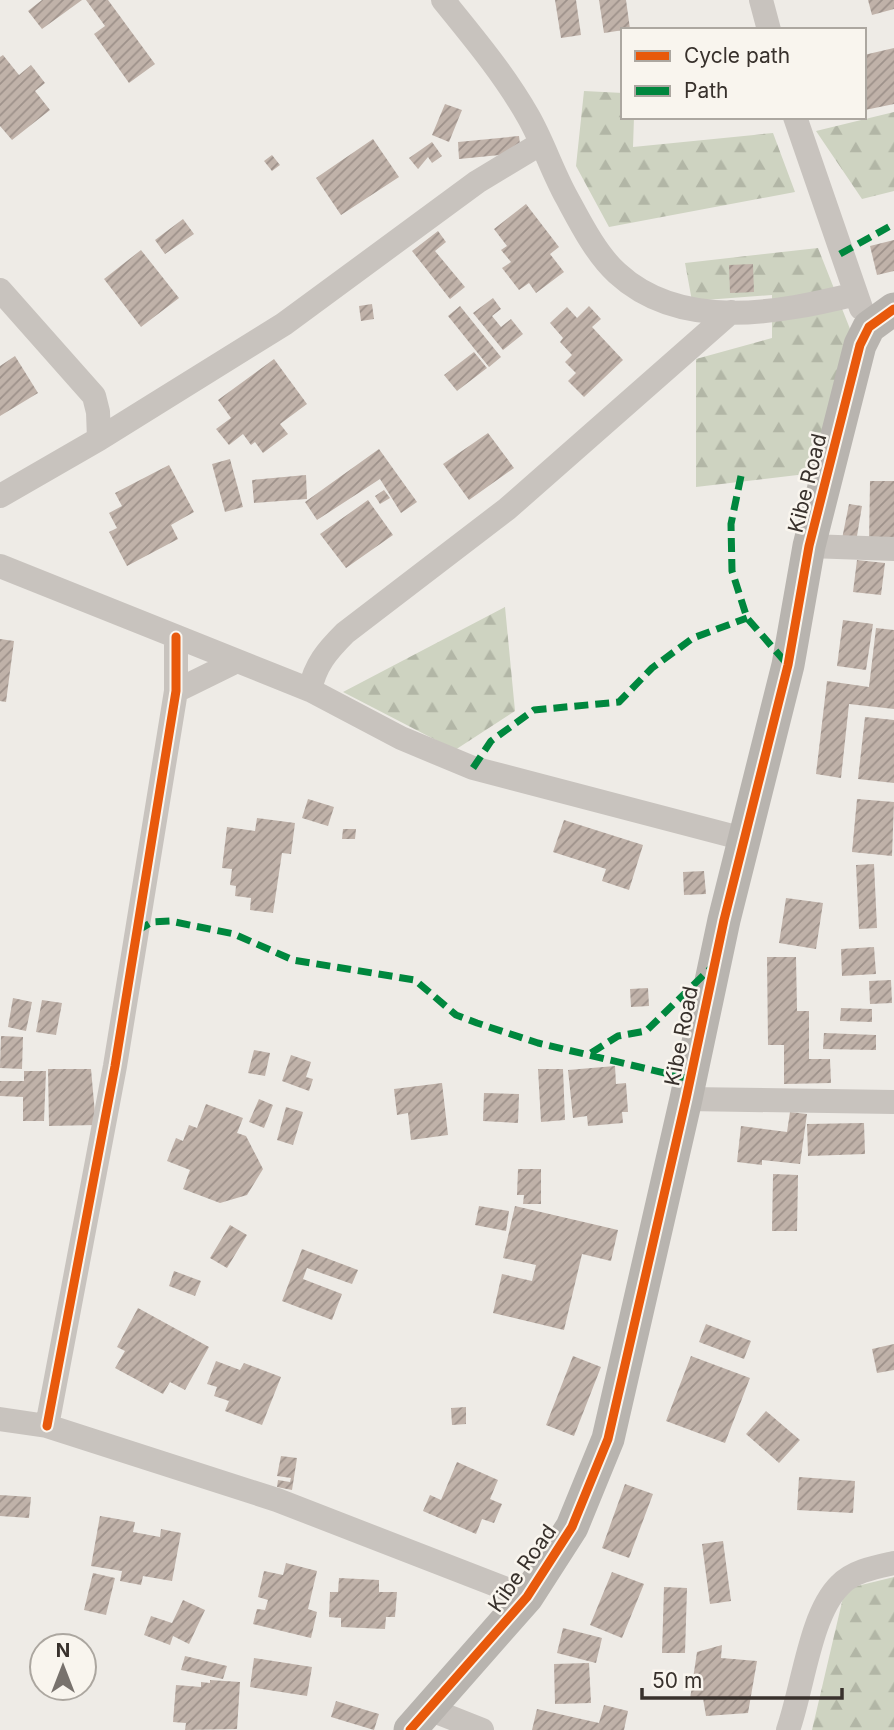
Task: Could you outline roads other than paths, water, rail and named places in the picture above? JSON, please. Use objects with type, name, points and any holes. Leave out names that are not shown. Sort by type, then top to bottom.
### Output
[{"type":"street","points":[[443,0],[491,60],[529,117],[572,207],[615,272],[642,292],[682,310],[731,312],[805,306],[856,295]]},
{"type":"street","points":[[761,0],[768,28]]},
{"type":"street","points":[[795,119],[856,295],[882,318]]},
{"type":"street","points":[[0,496],[99,439],[284,324],[477,181],[540,144]]},
{"type":"street","points":[[0,290],[94,396],[98,412],[99,439]]},
{"type":"street","points":[[310,690],[313,672],[323,656],[345,633],[507,509],[731,312]]},
{"type":"street","name":"Kibe Road","points":[[419,1720],[527,1597],[572,1527],[608,1439],[686,1099],[713,966],[788,665],[809,546],[860,345],[882,318]]},
{"type":"street","points":[[809,546],[894,549]]},
{"type":"street","points":[[0,566],[310,690],[401,738],[473,768],[744,839]]},
{"type":"street","points":[[47,1426],[116,1066],[176,691],[176,637]]},
{"type":"street","points":[[176,691],[237,661]]},
{"type":"street","points":[[686,1099],[894,1102]]},
{"type":"street","points":[[0,1419],[47,1426],[277,1500],[527,1597]]},
{"type":"street","points":[[788,1730],[798,1701],[820,1611],[841,1583],[870,1568],[894,1563]]},
{"type":"street","points":[[419,1720],[482,1730]]}]
